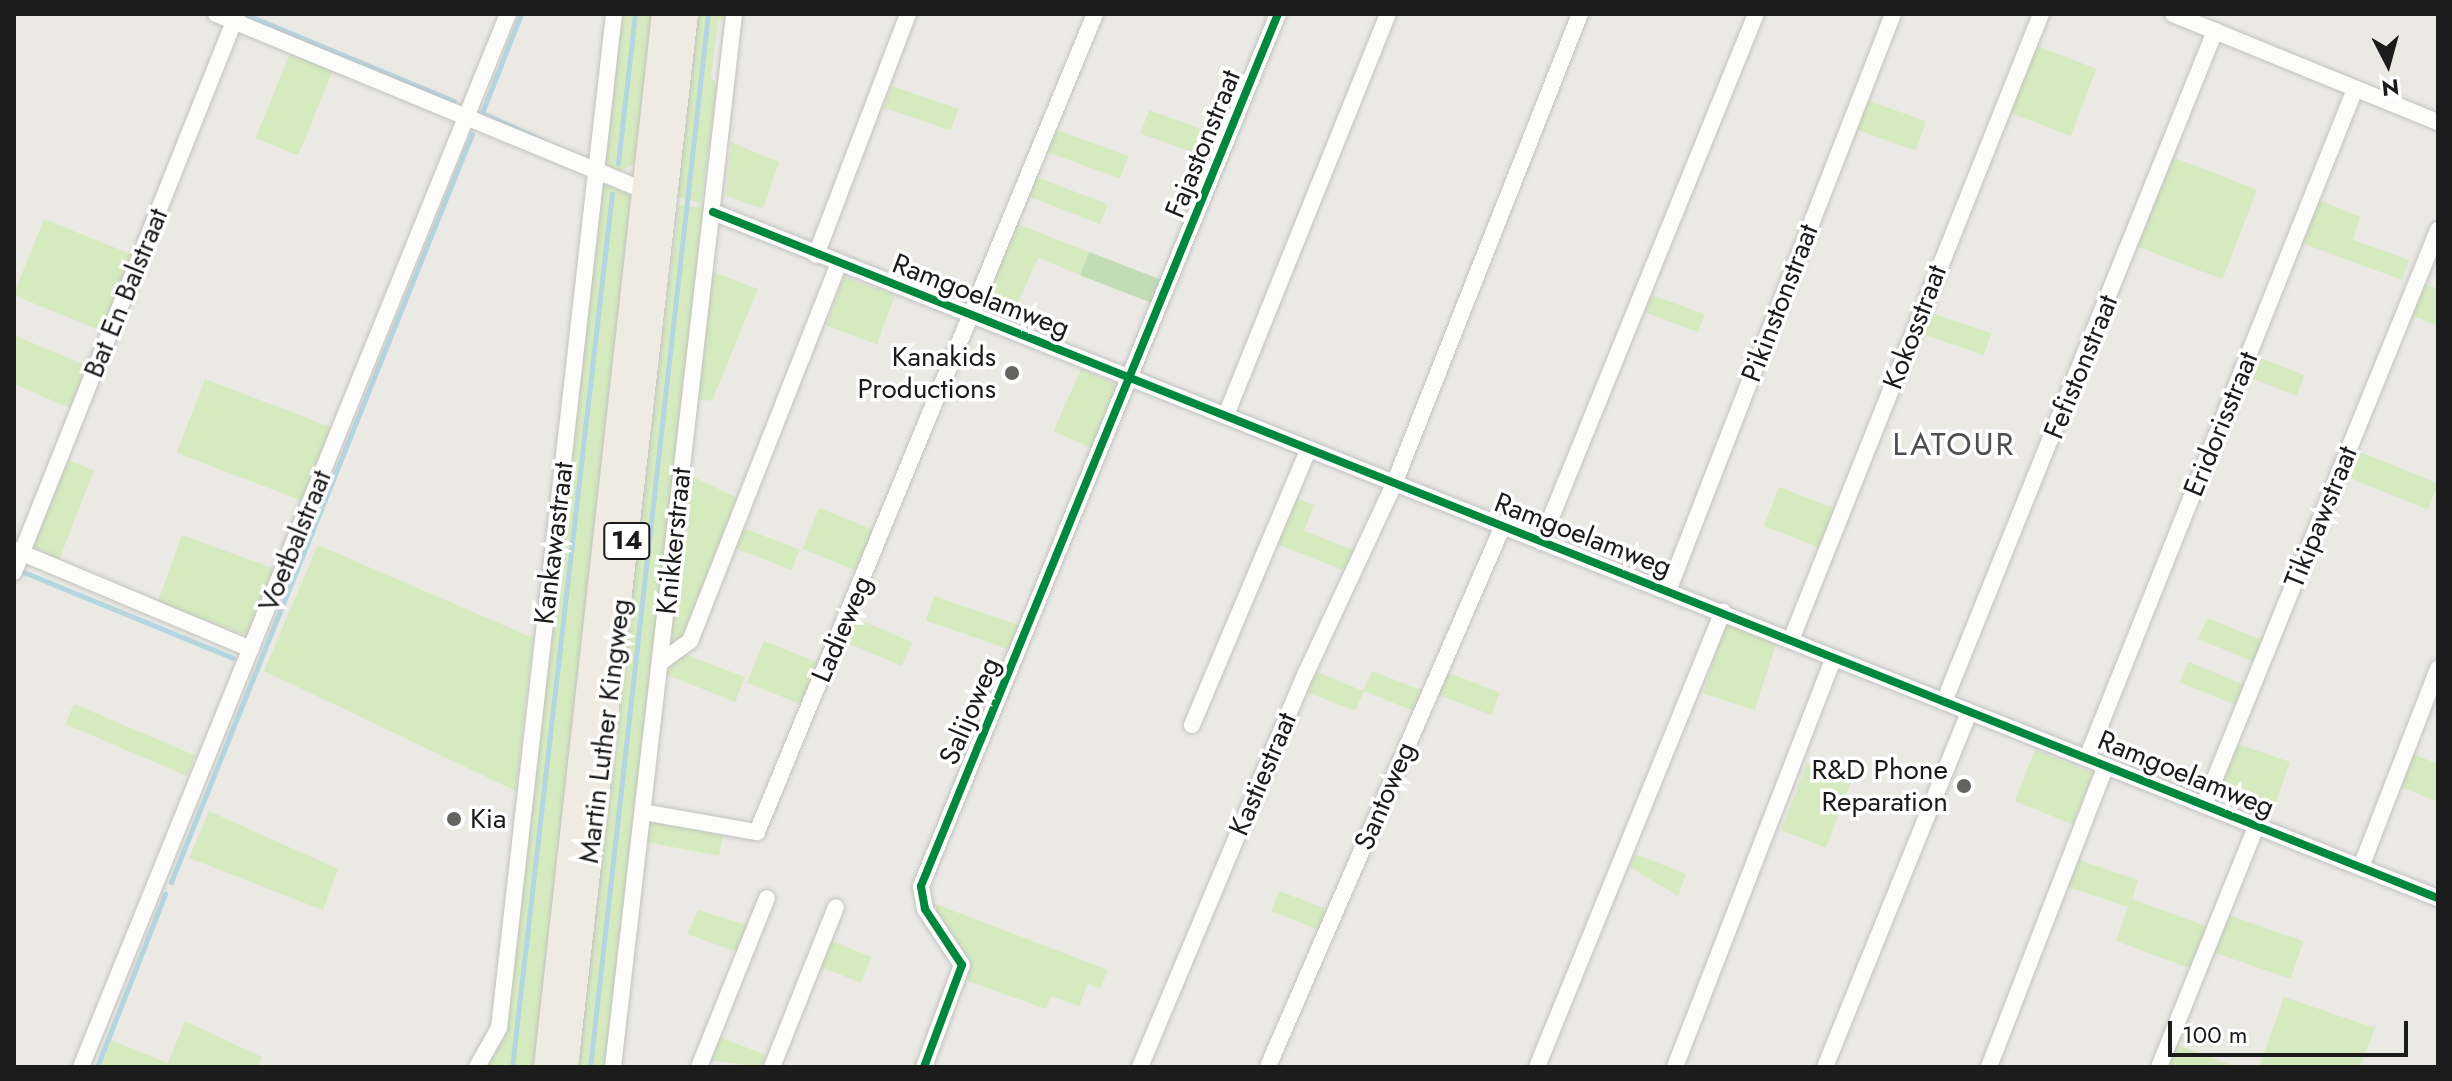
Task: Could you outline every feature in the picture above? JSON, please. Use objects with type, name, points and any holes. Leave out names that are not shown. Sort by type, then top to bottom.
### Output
[{"type":"main road","name":"Martin Luther Kingweg","points":[[566,1067],[656,193],[664,14]]},
{"type":"main road","name":"Martin Luther Kingweg","points":[[546,1067],[656,193],[686,14]]},
{"type":"street","points":[[216,14],[235,18],[656,193]]},
{"type":"street","name":"Voetbalstraat","points":[[81,1067],[508,14]]},
{"type":"street","name":"Kankawastraat","points":[[477,1067],[499,1028],[614,14]]},
{"type":"street","name":"Knikkerstraat","points":[[613,1067],[734,14]]},
{"type":"street","points":[[816,255],[908,14]]},
{"type":"street","points":[[972,316],[1095,14]]},
{"type":"street","name":"Fajastonstraat","points":[[1133,380],[1278,14]]},
{"type":"street","points":[[1226,415],[1388,14]]},
{"type":"street","name":"Kastiestraat","points":[[1140,1067],[1306,673],[1394,484],[1580,14]]},
{"type":"street","points":[[1541,542],[1756,14]]},
{"type":"street","name":"Pikinstonstraat","points":[[1668,591],[1893,14]]},
{"type":"street","name":"Kokosstraat","points":[[1791,640],[2041,14]]},
{"type":"street","points":[[2173,14],[2438,122]]},
{"type":"street","name":"Bat En Balstraat","points":[[14,572],[18,551],[235,18]]},
{"type":"street","name":"Fefistonstraat","points":[[1944,702],[2215,31]]},
{"type":"street","name":"Eridorisstraat","points":[[2087,758],[2355,89]]},
{"type":"street","name":"Ramgoelamweg","points":[[713,212],[838,265],[1226,415],[1502,528],[1723,612],[2438,898]]},
{"type":"street","name":"Tikipawstraat","points":[[2204,805],[2438,230]]},
{"type":"street","points":[[661,662],[690,641],[838,265]]},
{"type":"street","name":"Ladieweg","points":[[643,812],[757,834],[972,316]]},
{"type":"street","name":"Salijoweg","points":[[924,1067],[962,965],[937,924],[921,886],[1133,380]]},
{"type":"street","points":[[1192,725],[1308,450]]},
{"type":"street","name":"Santoweg","points":[[1269,1064],[1502,528]]},
{"type":"street","points":[[18,551],[251,649]]},
{"type":"street","points":[[1537,1067],[1723,612]]},
{"type":"street","points":[[1675,1067],[1834,658]]},
{"type":"street","points":[[2361,867],[2438,668]]},
{"type":"street","points":[[1825,1067],[1969,712]]},
{"type":"street","points":[[1989,1067],[2106,766]]},
{"type":"street","points":[[2159,1067],[2257,825]]},
{"type":"street","points":[[699,1067],[767,898]]},
{"type":"street","points":[[772,1067],[836,907]]},
{"type":"green space","points":[[619,14],[655,14],[636,162],[619,172],[602,160]]},
{"type":"green space","points":[[693,14],[726,14],[718,23],[711,77],[717,86],[701,203],[677,197]]},
{"type":"green space","points":[[2032,44],[2096,69],[2071,136],[2006,111]]},
{"type":"green space","points":[[290,53],[333,70],[298,156],[256,138]]},
{"type":"green space","points":[[892,86],[958,109],[951,131],[885,108]]},
{"type":"green space","points":[[1867,100],[1926,122],[1916,151],[1856,129]]},
{"type":"green space","points":[[1149,110],[1221,136],[1213,160],[1140,133]]},
{"type":"green space","points":[[1054,129],[1128,156],[1120,179],[1046,152]]},
{"type":"green space","points":[[731,142],[779,162],[763,209],[726,196]]},
{"type":"green space","points":[[2172,157],[2257,190],[2223,279],[2138,247]]},
{"type":"green space","points":[[1034,176],[1108,204],[1100,224],[1026,196]]},
{"type":"green space","points":[[608,183],[633,196],[538,1067],[485,1067],[507,1026],[602,186]]},
{"type":"green space","points":[[2315,198],[2360,217],[2353,240],[2409,260],[2402,280],[2299,242]]},
{"type":"green space","points":[[679,205],[706,208],[605,1067],[573,1067]]},
{"type":"green space","points":[[44,219],[137,256],[106,332],[14,295]]},
{"type":"green space","points":[[1017,224],[1089,252],[1080,275],[1038,258],[1013,313],[985,298]]},
{"type":"green space","points":[[1089,252],[1163,280],[1154,304],[1080,275]]},
{"type":"green space","points":[[711,271],[758,289],[712,401],[698,399]]},
{"type":"green space","points":[[844,277],[895,295],[877,344],[826,326]]},
{"type":"green space","points":[[2421,282],[2438,289],[2438,326],[2408,314]]},
{"type":"green space","points":[[1652,295],[1705,314],[1698,332],[1646,313]]},
{"type":"green space","points":[[1926,311],[1991,333],[1984,355],[1919,333]]},
{"type":"green space","points":[[14,335],[87,366],[70,408],[14,384]]},
{"type":"green space","points":[[2255,356],[2304,375],[2297,396],[2247,377]]},
{"type":"green space","points":[[1081,369],[1120,386],[1093,449],[1053,431]]},
{"type":"green space","points":[[205,379],[332,428],[304,501],[177,453]]},
{"type":"green space","points":[[2353,449],[2438,483],[2428,509],[2343,475]]},
{"type":"green space","points":[[68,460],[94,470],[58,563],[31,544]]},
{"type":"green space","points":[[689,475],[740,499],[685,638],[670,646]]},
{"type":"green space","points":[[1779,487],[1839,510],[1824,549],[1764,526]]},
{"type":"green space","points":[[1292,497],[1314,505],[1304,531],[1353,550],[1345,571],[1274,543]]},
{"type":"green space","points":[[819,508],[878,532],[862,573],[803,549]]},
{"type":"green space","points":[[738,526],[800,550],[792,570],[730,547]]},
{"type":"green space","points":[[182,535],[275,569],[250,637],[157,603]]},
{"type":"green space","points":[[318,545],[533,638],[516,791],[264,671]]},
{"type":"green space","points":[[934,596],[1022,626],[1013,651],[926,621]]},
{"type":"green space","points":[[853,617],[912,642],[902,666],[843,641]]},
{"type":"green space","points":[[2207,618],[2264,641],[2255,662],[2198,639]]},
{"type":"green space","points":[[1726,623],[1777,640],[1754,710],[1703,693]]},
{"type":"green space","points":[[764,641],[822,665],[806,706],[747,683]]},
{"type":"green space","points":[[681,653],[745,677],[735,702],[665,674]]},
{"type":"green space","points":[[2188,662],[2245,685],[2236,705],[2180,682]]},
{"type":"green space","points":[[1312,670],[1363,691],[1372,671],[1424,691],[1416,712],[1364,691],[1355,711],[1304,691]]},
{"type":"green space","points":[[1444,671],[1500,693],[1491,715],[1435,693]]},
{"type":"green space","points":[[74,704],[196,756],[187,776],[65,724]]},
{"type":"green space","points":[[2235,743],[2290,762],[2273,812],[2218,793]]},
{"type":"green space","points":[[2035,750],[2093,774],[2073,825],[2014,801]]},
{"type":"green space","points":[[2410,753],[2438,764],[2438,802],[2398,786]]},
{"type":"green space","points":[[1807,763],[1852,780],[1826,847],[1781,830]]},
{"type":"green space","points":[[209,811],[338,869],[323,910],[189,858]]},
{"type":"green space","points":[[649,818],[724,833],[719,856],[644,842]]},
{"type":"green space","points":[[1635,854],[1686,874],[1678,896],[1630,867]]},
{"type":"green space","points":[[2075,859],[2138,880],[2132,899],[2208,927],[2192,969],[2116,941],[2128,907],[2065,886]]},
{"type":"green space","points":[[1279,891],[1331,911],[1323,932],[1271,912]]},
{"type":"green space","points":[[930,902],[1108,970],[1100,989],[1088,984],[1079,1006],[1051,996],[1046,1009],[965,980],[965,953]]},
{"type":"green space","points":[[698,910],[750,926],[737,952],[687,934]]},
{"type":"green space","points":[[2228,915],[2304,941],[2291,979],[2215,953]]},
{"type":"green space","points":[[827,939],[872,957],[861,983],[817,965]]},
{"type":"green space","points":[[2284,997],[2375,1028],[2360,1067],[2259,1067]]},
{"type":"green space","points":[[185,1021],[262,1057],[258,1067],[100,1067],[111,1040],[168,1063]]},
{"type":"green space","points":[[714,1035],[766,1055],[761,1067],[704,1059]]},
{"type":"green space","points":[[2177,1045],[2237,1067],[2169,1066]]},
{"type":"waterway","points":[[521,14],[482,113],[544,141]]},
{"type":"waterway","points":[[618,163],[635,14]]},
{"type":"waterway","points":[[590,1067],[708,14]]},
{"type":"waterway","points":[[247,15],[454,101]]},
{"type":"waterway","points":[[171,882],[472,134]]},
{"type":"waterway","points":[[512,1067],[612,194]]},
{"type":"waterway","points":[[21,571],[233,658]]},
{"type":"waterway","points":[[97,1067],[165,894]]},
{"type":"cycle path","points":[[924,1067],[962,965],[925,909],[921,886],[1278,14]]},
{"type":"cycle path","points":[[713,212],[2438,898]]},
{"type":"place","name":"Kanakids Productions","points":[[1012,373]]},
{"type":"place","name":"R&D Phone Reparation","points":[[1964,786]]},
{"type":"place","name":"Kia","points":[[454,819]]},
{"type":"district","name":"LATOUR","points":[[1954,444]]}]
